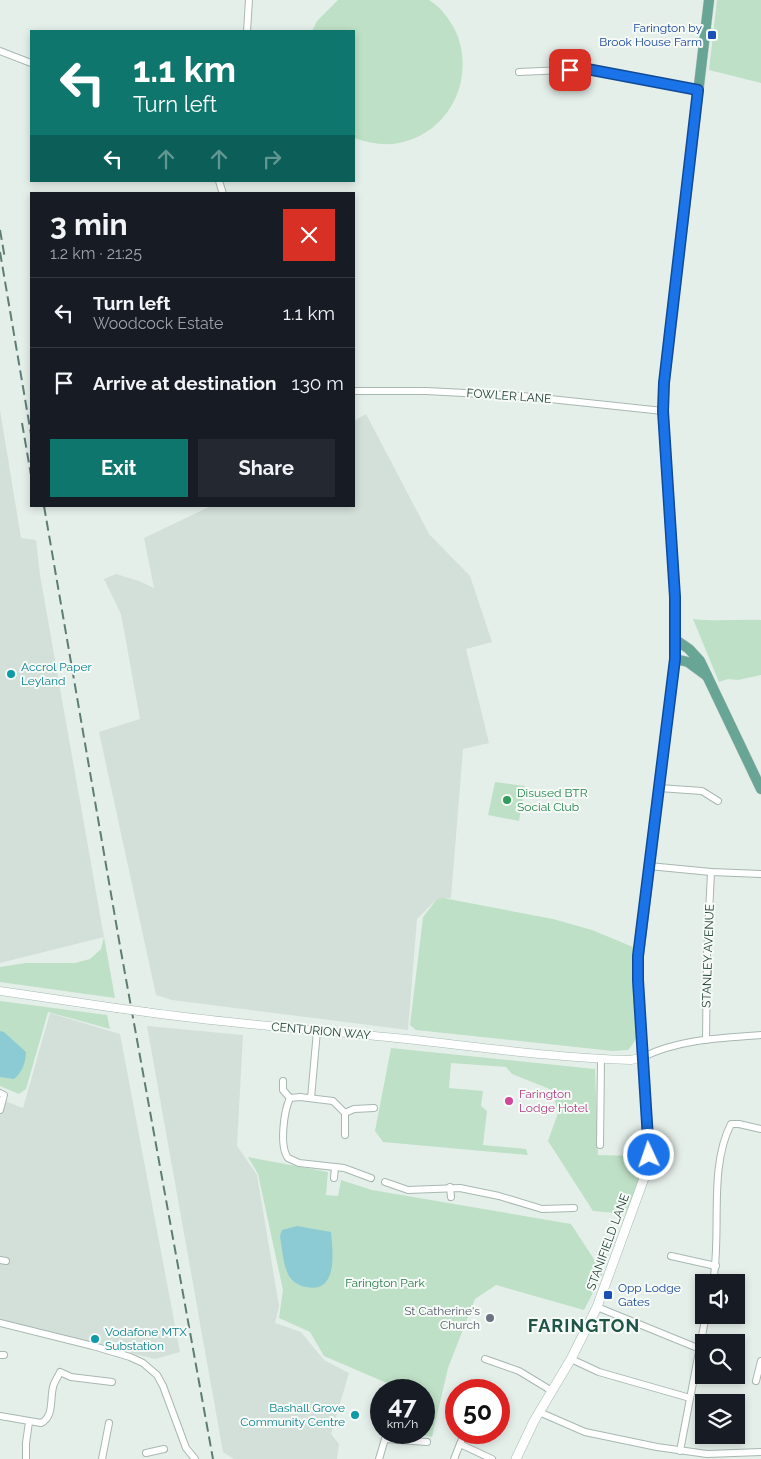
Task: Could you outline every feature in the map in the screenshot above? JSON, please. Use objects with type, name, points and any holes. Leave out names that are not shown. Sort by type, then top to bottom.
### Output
[{"type":"main road","name":"STANIFIELD LANE","points":[[516,1459],[539,1412],[571,1359],[597,1307],[647,1170],[649,1143],[638,956],[676,640],[663,411],[664,383],[709,0]]},
{"type":"main road","points":[[676,640],[695,654],[700,661],[761,789]]},
{"type":"main road","points":[[675,659],[688,662],[706,676]]},
{"type":"street","points":[[247,30],[249,0]]},
{"type":"street","points":[[0,51],[30,63]]},
{"type":"street","points":[[519,72],[587,69],[698,90]]},
{"type":"street","name":"FOWLER LANE","points":[[355,391],[426,391],[522,396],[663,411]]},
{"type":"street","points":[[659,788],[702,791],[718,801]]},
{"type":"street","points":[[650,866],[711,872],[761,874]]},
{"type":"street","name":"STANLEY AVENUE","points":[[706,1040],[707,955],[711,872]]},
{"type":"street","name":"CENTURION WAY","points":[[0,991],[219,1022],[601,1059],[631,1060],[643,1057]]},
{"type":"street","points":[[311,1098],[317,1031]]},
{"type":"street","points":[[643,1057],[655,1051],[706,1040],[761,1035]]},
{"type":"street","points":[[600,1145],[601,1059]]},
{"type":"street","points":[[283,1081],[283,1090],[290,1098]]},
{"type":"street","points":[[0,1093],[4,1096],[0,1110]]},
{"type":"street","points":[[290,1098],[300,1096],[333,1101],[345,1114],[345,1134]]},
{"type":"street","points":[[290,1098],[286,1106],[283,1148],[288,1158],[299,1162],[344,1168],[371,1178]]},
{"type":"street","points":[[345,1114],[354,1109],[374,1108]]},
{"type":"street","points":[[714,1274],[718,1167],[727,1132],[730,1124],[761,1129]]},
{"type":"street","points":[[334,1178],[335,1167]]},
{"type":"street","points":[[385,1182],[408,1190],[434,1190],[450,1187],[482,1192],[542,1209],[574,1208]]},
{"type":"street","points":[[450,1187],[451,1197]]},
{"type":"street","points":[[671,1256],[716,1266]]},
{"type":"street","points":[[597,1307],[695,1347]]},
{"type":"street","points":[[0,1323],[93,1346],[143,1363],[157,1375],[163,1386],[186,1448],[195,1459]]},
{"type":"street","points":[[485,1359],[519,1372],[552,1391]]},
{"type":"street","points":[[571,1359],[599,1372],[690,1398]]},
{"type":"street","points":[[756,1381],[761,1361]]},
{"type":"street","points":[[0,1416],[41,1423],[48,1418],[53,1384],[60,1372],[71,1377],[112,1382]]},
{"type":"street","points":[[680,1451],[695,1374]]},
{"type":"street","points":[[539,1412],[585,1432],[680,1451],[707,1454],[759,1455]]},
{"type":"street","points":[[26,1459],[29,1422]]},
{"type":"street","points":[[102,1459],[109,1423]]},
{"type":"street","points":[[379,1459],[384,1444]]},
{"type":"street","points":[[454,1459],[460,1444],[492,1459]]},
{"type":"street","points":[[146,1453],[156,1455],[164,1449]]},
{"type":"shaded area","points":[[0,410],[21,538],[36,540],[40,575],[104,937],[0,963]]},
{"type":"shaded area","points":[[366,414],[429,534],[470,576],[492,642],[466,649],[489,743],[463,749],[451,898],[437,899],[417,919],[408,1030],[172,1000],[156,995],[99,732],[140,719],[121,614],[104,579],[116,574],[154,588],[144,538],[209,507],[355,507],[355,420]]},
{"type":"shaded area","points":[[50,1013],[120,1034],[180,1352],[155,1359],[0,1321],[0,1099],[23,1108]]},
{"type":"shaded area","points":[[147,1026],[243,1035],[237,1146],[257,1175],[279,1306],[275,1323],[301,1332],[324,1360],[349,1373],[331,1434],[339,1444],[337,1459],[234,1459],[223,1452]]},
{"type":"green space","points":[[338,0],[429,0],[448,18],[456,32],[461,50],[463,67],[460,85],[454,101],[445,116],[432,128],[417,137],[399,143],[376,144],[355,138],[355,30],[312,30],[317,21]]},
{"type":"green space","points":[[717,0],[761,0],[761,83],[709,70]]},
{"type":"green space","points":[[693,619],[761,620],[761,675],[719,682]]},
{"type":"green space","name":"Disused BTR Social Club","points":[[495,782],[525,786],[519,821],[488,815]]},
{"type":"green space","points":[[443,898],[553,919],[592,930],[633,947],[637,1033],[635,1040],[628,1050],[613,1051],[416,1030],[410,1025],[423,917],[437,899]]},
{"type":"green space","points":[[104,937],[115,998],[0,982],[0,967],[26,963],[75,963],[90,959],[101,949]]},
{"type":"green space","points":[[0,1001],[107,1015],[110,1029],[48,1012],[26,1089],[19,1094],[0,1086]]},
{"type":"green space","points":[[391,1048],[595,1069],[598,1155],[640,1156],[647,1160],[626,1214],[593,1211],[548,1141],[558,1113],[552,1090],[512,1074],[506,1067],[451,1063],[449,1088],[483,1091],[481,1106],[487,1111],[483,1145],[526,1149],[528,1155],[383,1142],[375,1131]]},
{"type":"green space","name":"Farington Park","points":[[248,1157],[328,1172],[326,1195],[338,1196],[341,1180],[372,1190],[571,1224],[603,1273],[584,1310],[496,1285],[475,1299],[448,1368],[435,1424],[435,1379],[377,1379],[324,1356],[310,1332],[279,1318],[283,1290],[258,1174]]},
{"type":"water","points":[[0,1031],[4,1032],[26,1052],[23,1067],[14,1079],[0,1077]]},
{"type":"water","points":[[297,1226],[331,1232],[331,1270],[324,1284],[316,1287],[306,1287],[291,1279],[286,1270],[280,1236],[282,1230]]},
{"type":"railway","points":[[0,230],[5,259]]},
{"type":"railway","points":[[0,252],[30,428]]},
{"type":"railway","points":[[22,423],[30,469]]},
{"type":"railway","points":[[44,507],[120,946],[213,1459]]},
{"type":"place","name":"Farington by Brook House Farm","points":[[712,35]]},
{"type":"place","name":"Accrol Paper Leyland","points":[[11,674]]},
{"type":"place","name":"Disused BTR Social Club","points":[[507,800]]},
{"type":"place","name":"Farington Lodge Hotel","points":[[509,1101]]},
{"type":"place","name":"Opp Lodge Gates","points":[[608,1295]]},
{"type":"place","name":"St Catherine's Church","points":[[490,1318]]},
{"type":"place","name":"Vodafone MTX Substation","points":[[95,1339]]},
{"type":"place","name":"Bashall Grove Community Centre","points":[[355,1415]]},
{"type":"district","name":"FARINGTON","points":[[584,1326]]},
{"type":"route","points":[[570,70],[587,69],[698,90],[664,383],[663,411],[676,640],[638,956],[649,1155]]}]
